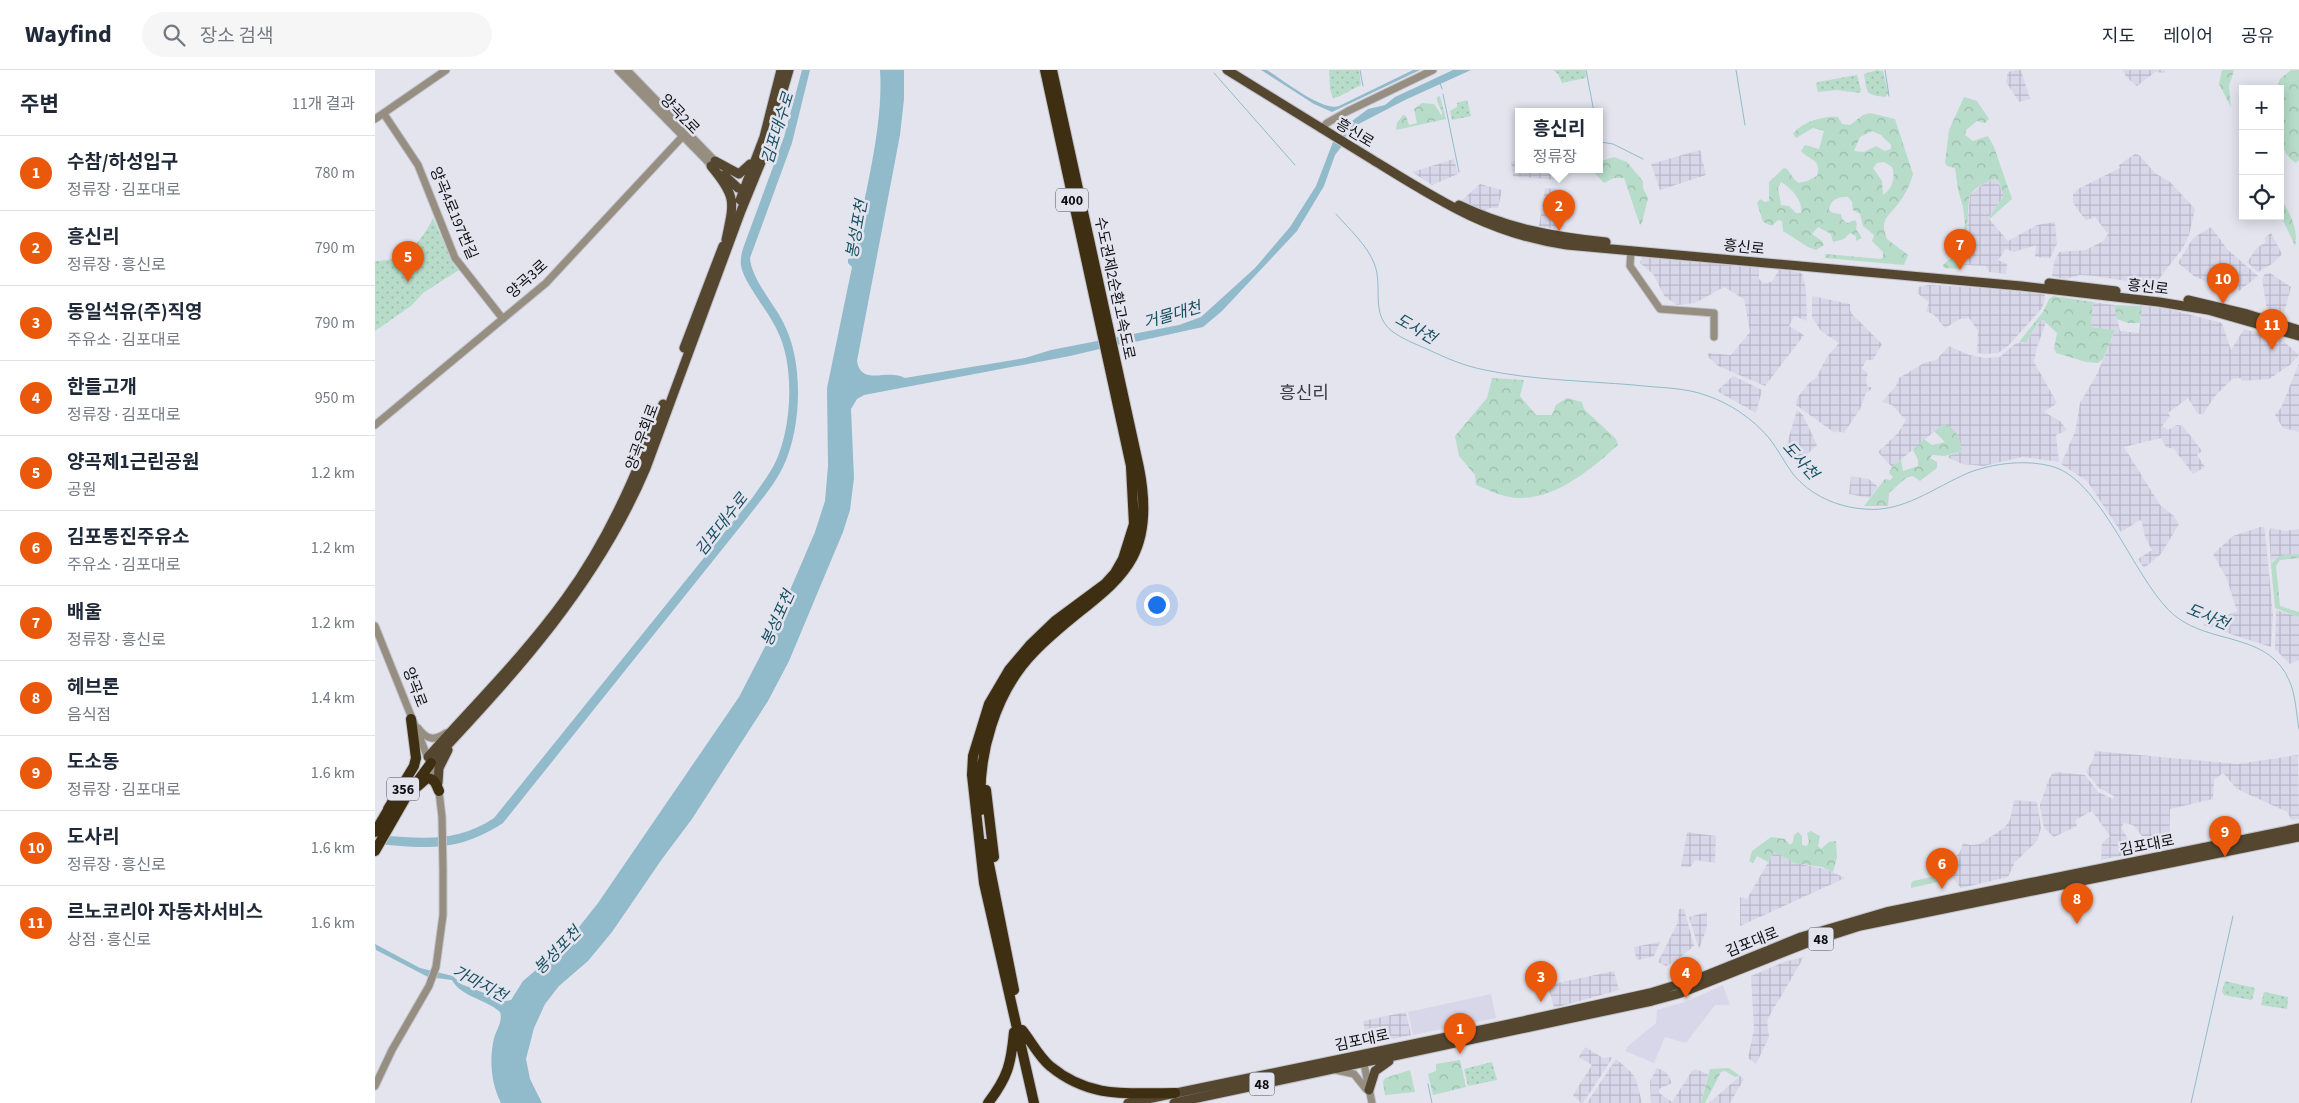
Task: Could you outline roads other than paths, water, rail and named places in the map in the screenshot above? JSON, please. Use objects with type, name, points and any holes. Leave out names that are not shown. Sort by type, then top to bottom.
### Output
[{"type":"highway","name":"수도권제2순환고속도로","points":[[988,883],[982,816],[983,779],[992,720],[1007,687],[1033,653],[1059,628],[1101,597],[1124,573],[1136,551],[1144,512],[1142,485],[1045,70]]},
{"type":"highway","name":"수도권제2순환고속도로","points":[[1052,70],[1104,329]]},
{"type":"highway","name":"수도권제2순환고속도로","points":[[988,883],[972,775],[973,756],[981,727],[993,696],[1003,679],[1041,634],[1105,584],[1115,573],[1123,559],[1134,524],[1131,466],[1112,361]]},
{"type":"highway","points":[[388,809],[414,766],[416,758],[411,720]]},
{"type":"highway","name":"356","points":[[381,826],[406,797],[430,760]]},
{"type":"highway","name":"356","points":[[375,850],[381,826],[388,809],[430,760]]},
{"type":"highway","points":[[406,797],[427,778],[434,780],[439,787]]},
{"type":"highway","points":[[988,883],[1034,1103]]},
{"type":"highway","points":[[1019,1027],[1050,1066],[1081,1086],[1107,1092],[1174,1098]]},
{"type":"highway","points":[[988,1103],[1003,1084],[1011,1062],[1019,1027]]},
{"type":"highway","points":[[1019,1027],[1039,1103]]},
{"type":"main road","name":"양곡우회로","points":[[430,760],[455,737],[518,667],[563,613],[615,533],[646,468],[747,190],[770,116],[781,70]]},
{"type":"main road","name":"양곡우회로","points":[[430,760],[460,721],[510,666],[565,599],[605,535],[638,470],[726,240],[771,135],[789,70]]},
{"type":"main road","name":"흥신로","points":[[1227,70],[1452,202],[1505,224],[1550,236],[2076,286],[2200,302],[2299,330]]},
{"type":"main road","name":"흥신로","points":[[1237,70],[1323,127]]},
{"type":"main road","name":"흥신로","points":[[1349,142],[1448,206],[1492,226],[1555,243],[2021,286],[2159,302],[2236,317],[2299,336]]},
{"type":"main road","points":[[713,164],[739,174],[749,166],[757,154]]},
{"type":"main road","points":[[713,164],[729,190],[732,202],[726,240]]},
{"type":"main road","name":"양곡2로","points":[[725,175],[738,188],[747,190]]},
{"type":"main road","points":[[439,787],[439,768],[455,737]]},
{"type":"main road","name":"김포대로","points":[[1174,1098],[1361,1059],[1667,988],[1801,938],[1886,912],[2299,828]]},
{"type":"main road","name":"김포대로","points":[[1127,1103],[1174,1098],[1333,1069],[1361,1059],[1401,1055],[1678,994],[1807,943],[1860,926],[2299,837]]},
{"type":"main road","points":[[1368,1089],[1377,1067],[1401,1055]]},
{"type":"street","points":[[375,119],[446,70]]},
{"type":"street","name":"양곡2로","points":[[618,70],[682,136],[725,175]]},
{"type":"street","name":"양곡2로","points":[[627,70],[713,164]]},
{"type":"street","points":[[1323,127],[1348,111],[1433,70]]},
{"type":"street","name":"양곡4로197번길","points":[[384,114],[419,165],[458,263],[503,320]]},
{"type":"street","name":"양곡3로","points":[[375,425],[546,283],[682,136]]},
{"type":"street","points":[[1631,250],[1630,266],[1660,309],[1714,313],[1714,336]]},
{"type":"street","name":"양곡로","points":[[375,626],[411,720],[430,760],[439,787],[443,835],[443,915],[436,967],[431,982],[392,1050],[375,1086]]},
{"type":"street","points":[[411,720],[422,733],[428,738],[433,739],[440,737],[460,721]]},
{"type":"street","points":[[1361,1059],[1371,1103]]},
{"type":"street","points":[[1333,1069],[1355,1074],[1368,1089]]},
{"type":"waterway","points":[[1360,70],[1363,86]]},
{"type":"waterway","points":[[1586,70],[1593,108]]},
{"type":"waterway","points":[[1736,70],[1745,125]]},
{"type":"waterway","points":[[1885,70],[1889,96]]},
{"type":"waterway","name":"도사천","points":[[1214,73],[1295,165]]},
{"type":"waterway","points":[[1440,83],[1442,89]]},
{"type":"waterway","points":[[1443,94],[1459,172]]},
{"type":"waterway","points":[[1603,142],[1613,144],[1643,159]]},
{"type":"waterway","name":"도사천","points":[[1336,214],[1371,256],[1377,272],[1381,317],[1386,325],[1401,337],[1455,361],[1485,370],[1540,378],[1671,388],[1699,393],[1717,399],[1749,418],[1769,438],[1793,474],[1807,488],[1834,503],[1864,509],[1892,507],[1917,498],[1968,473],[1988,467],[2011,463],[2033,463],[2054,467],[2070,476],[2086,490],[2114,528],[2153,590],[2171,613],[2198,629],[2257,648],[2269,655],[2280,666],[2289,680],[2293,692],[2299,729]]},
{"type":"waterway","points":[[2191,1103],[2233,916]]},
{"type":"waterway","points":[[1428,1084],[1432,1103]]},
{"type":"place","name":"흥신리","points":[[1559,231]]},
{"type":"place","name":"배울","points":[[1960,270]]},
{"type":"place","name":"양곡제1근린공원","points":[[408,282]]},
{"type":"place","name":"도사리","points":[[2223,304]]},
{"type":"place","name":"르노코리아 자동차서비스","points":[[2272,350]]},
{"type":"place","name":"도소동","points":[[2225,857]]},
{"type":"place","name":"김포통진주유소","points":[[1942,889]]},
{"type":"place","name":"헤브론","points":[[2077,924]]},
{"type":"place","name":"한들고개","points":[[1686,998]]},
{"type":"place","name":"동일석유(주)직영","points":[[1541,1002]]},
{"type":"place","name":"수참/하성입구","points":[[1460,1054]]},
{"type":"district","name":"흥신리","points":[[1304,393]]},
{"type":"water label","name":"김포대수로","points":[[777,128]]},
{"type":"water label","name":"봉성포천","points":[[856,229]]},
{"type":"water label","name":"거물대천","points":[[1172,314]]},
{"type":"water label","name":"김포대수로","points":[[721,524]]},
{"type":"water label","name":"봉성포천","points":[[777,618]]},
{"type":"water label","name":"봉성포천","points":[[557,950]]},
{"type":"water label","name":"가마지천","points":[[480,983]]}]
